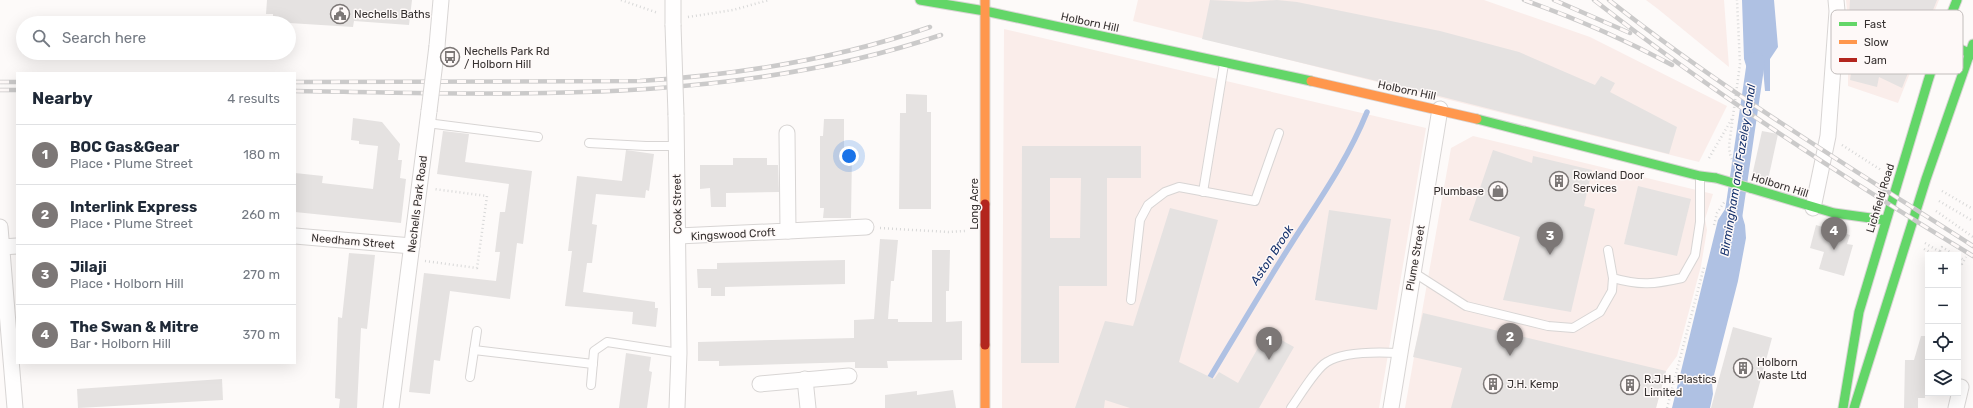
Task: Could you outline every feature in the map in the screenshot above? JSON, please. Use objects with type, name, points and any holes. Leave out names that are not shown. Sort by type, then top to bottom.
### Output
[{"type":"street","name":"Nechells Park Road","points":[[391,408],[428,117],[441,0]]},
{"type":"street","name":"Cook Street","points":[[673,0],[678,236],[679,353],[677,408]]},
{"type":"street","name":"Holborn Hill","points":[[920,0],[985,11],[1440,109],[1700,176],[1716,178],[1813,208],[1864,219],[1885,220]]},
{"type":"street","name":"Long Acre","points":[[985,0],[985,408]]},
{"type":"street","points":[[1835,10],[1836,0]]},
{"type":"street","name":"Lichfield Road","points":[[1953,10],[1957,0]]},
{"type":"street","points":[[1963,73],[1971,54],[1973,44]]},
{"type":"street","points":[[1813,208],[1828,136],[1832,74]]},
{"type":"street","name":"Lichfield Road","points":[[1842,408],[1859,312],[1885,220],[1930,74]]},
{"type":"street","points":[[1854,408],[1889,300],[1924,181],[1947,112],[1963,74]]},
{"type":"street","name":"Plume Street","points":[[1391,408],[1440,109]]},
{"type":"street","name":"Kingswood Croft","points":[[787,133],[788,231]]},
{"type":"street","points":[[0,227],[4,320],[15,408]]},
{"type":"street","name":"Kingswood Croft","points":[[678,236],[866,227]]},
{"type":"street","name":"Needham Street","points":[[296,236],[411,252]]},
{"type":"street","points":[[2,247],[16,246]]},
{"type":"street","points":[[760,384],[849,376]]},
{"type":"street","points":[[806,380],[808,408]]},
{"type":"street","points":[[1956,408],[1958,396]]},
{"type":"lane","points":[[1203,192],[1224,63]]},
{"type":"lane","points":[[428,117],[538,137]]},
{"type":"lane","points":[[1132,300],[1140,220],[1148,205],[1165,192],[1179,187],[1255,201],[1279,133]]},
{"type":"lane","points":[[589,143],[676,146]]},
{"type":"lane","points":[[1613,278],[1631,283],[1653,284],[1682,278],[1695,254],[1700,222],[1700,176]]},
{"type":"lane","points":[[1413,272],[1466,306],[1548,326],[1573,328],[1600,312],[1612,291],[1613,278],[1608,250]]},
{"type":"lane","points":[[470,377],[477,331]]},
{"type":"lane","points":[[591,385],[594,351],[607,342],[679,353]]},
{"type":"lane","points":[[474,350],[593,364]]},
{"type":"lane","points":[[1291,408],[1326,362],[1336,358],[1374,351],[1399,353]]},
{"type":"path","points":[[621,0],[673,22],[733,10],[770,0]]},
{"type":"path","points":[[1700,176],[1725,129],[1735,115]]},
{"type":"path","points":[[1828,136],[1872,166],[1898,179]]},
{"type":"path","points":[[1924,181],[1973,209]]},
{"type":"path","points":[[411,252],[477,268],[487,196],[419,187]]},
{"type":"path","points":[[1933,198],[1973,221]]},
{"type":"path","points":[[1930,208],[1973,237]]},
{"type":"path","points":[[866,227],[948,232],[986,230]]},
{"type":"path","points":[[1932,247],[1941,252]]},
{"type":"path","points":[[1940,252],[1942,248],[1949,252]]},
{"type":"path","points":[[1961,264],[1966,257]]},
{"type":"shaded area","points":[[1138,0],[1484,0],[1590,37],[1727,106],[1699,162],[1133,21]]},
{"type":"shaded area","points":[[1646,0],[1724,0],[1729,67],[1658,9]]},
{"type":"shaded area","points":[[1846,0],[1939,0],[1935,10],[1847,10]]},
{"type":"shaded area","points":[[1004,29],[1426,128],[1379,408],[1002,408]]},
{"type":"shaded area","points":[[1848,74],[1910,74],[1898,103],[1848,86]]},
{"type":"shaded area","points":[[1473,136],[1713,194],[1705,219],[1707,230],[1701,266],[1677,356],[1666,371],[1656,408],[1405,408],[1451,148]]},
{"type":"water","points":[[1742,0],[1774,0],[1778,47],[1770,59],[1770,91],[1765,91],[1763,68],[1752,85],[1744,59]]},
{"type":"water","points":[[1731,200],[1738,202],[1745,225],[1746,238],[1738,281],[1712,383],[1713,394],[1710,408],[1672,408],[1718,220]]},
{"type":"building","name":"Nechells Baths","points":[[267,0],[412,0],[409,25],[354,21],[353,27],[296,23],[296,16],[273,16],[273,14],[266,14]]},
{"type":"building","points":[[1210,0],[1248,2],[1277,0],[1297,2],[1440,31],[1519,52],[1595,85],[1601,76],[1615,83],[1610,92],[1677,127],[1669,154],[1443,97],[1202,39]]},
{"type":"building","points":[[1850,0],[1937,0],[1933,10],[1849,10]]},
{"type":"building","points":[[1851,74],[1908,74],[1902,88],[1879,77],[1877,87],[1850,80]]},
{"type":"building","points":[[906,94],[927,95],[927,112],[931,112],[931,209],[899,209],[900,113],[906,113]]},
{"type":"building","points":[[353,118],[382,122],[400,144],[398,160],[402,160],[400,178],[406,179],[401,223],[296,212],[296,173],[323,176],[322,183],[373,189],[378,146],[359,144],[359,141],[351,140]]},
{"type":"building","points":[[824,119],[844,119],[844,153],[852,154],[851,218],[823,218],[824,208],[820,208],[820,136],[823,136]]},
{"type":"building","points":[[443,131],[469,134],[465,162],[532,171],[523,244],[517,243],[510,299],[450,291],[440,361],[434,360],[430,394],[409,392],[424,273],[496,281],[500,252],[495,252],[500,212],[505,212],[509,184],[437,174]]},
{"type":"building","points":[[1762,131],[1778,134],[1768,180],[1752,176]]},
{"type":"building","points":[[1022,146],[1141,146],[1141,178],[1107,178],[1107,286],[1059,286],[1059,363],[1021,363]],"holes":[[[1050,178],[1081,178],[1080,238],[1050,238]]]},
{"type":"building","points":[[626,150],[654,154],[649,191],[646,190],[645,198],[596,194],[592,224],[597,225],[592,263],[587,263],[583,292],[655,302],[655,308],[658,308],[656,327],[632,324],[633,312],[565,306],[572,251],[568,251],[577,176],[622,181]]},
{"type":"building","points":[[1493,150],[1532,163],[1533,156],[1592,170],[1584,206],[1595,209],[1571,312],[1503,300],[1520,237],[1469,220]]},
{"type":"building","points":[[733,158],[767,158],[767,165],[778,165],[779,192],[726,193],[726,207],[711,207],[710,188],[700,189],[700,165],[733,165]]},
{"type":"building","points":[[1638,186],[1691,199],[1677,256],[1624,244]]},
{"type":"building","points":[[1170,208],[1218,220],[1179,362],[1214,379],[1219,372],[1238,383],[1267,332],[1294,347],[1259,408],[1130,408],[1105,400],[1104,408],[1075,408],[1105,321],[1133,326]]},
{"type":"building","points":[[1329,210],[1391,219],[1377,310],[1315,300]]},
{"type":"building","points":[[1816,225],[1850,235],[1847,244],[1853,245],[1844,276],[1819,269],[1824,252],[1810,248]]},
{"type":"building","points":[[880,239],[898,240],[894,281],[891,281],[888,319],[898,319],[898,322],[932,322],[932,250],[950,250],[949,291],[946,291],[946,322],[962,321],[962,360],[887,361],[888,368],[855,368],[855,362],[719,366],[719,361],[698,361],[698,342],[854,338],[854,320],[874,319]]},
{"type":"building","points":[[349,253],[375,255],[367,329],[361,328],[357,408],[339,408],[340,399],[335,398],[338,317],[342,318]]},
{"type":"building","points":[[845,260],[845,284],[725,287],[725,296],[711,296],[711,288],[698,288],[697,269],[717,269],[717,263]]},
{"type":"building","points":[[1423,313],[1666,371],[1656,408],[1451,408],[1462,368],[1413,357]]},
{"type":"building","name":"Holborn Waste Ltd","points":[[1733,327],[1772,338],[1753,408],[1711,408]]},
{"type":"building","points":[[1921,336],[1925,336],[1925,398],[1918,398],[1918,408],[1904,408],[1905,360],[1914,360]]},
{"type":"building","points":[[626,353],[651,357],[649,371],[652,372],[647,408],[619,408]]},
{"type":"building","points":[[222,379],[223,400],[78,408],[77,389]]},
{"type":"building","points":[[953,390],[956,408],[885,408],[885,395],[917,391],[917,395]]},
{"type":"waterway","name":"Birmingham and Fazeley Canal","points":[[1732,225],[1756,61]]},
{"type":"waterway","name":"Aston Brook","points":[[1206,384],[1271,276],[1333,178],[1351,146],[1367,112]]},
{"type":"railway","points":[[1524,0],[1562,14],[1636,46],[1672,65]]},
{"type":"railway","points":[[1554,0],[1630,33]]},
{"type":"railway","points":[[1594,0],[1686,69],[1780,134],[1973,256]]},
{"type":"railway","points":[[1609,0],[1697,66],[1742,97],[1973,246]]},
{"type":"railway","points":[[296,82],[640,81],[714,75],[823,57],[930,27]]},
{"type":"railway","points":[[296,91],[540,93],[621,90],[703,84],[783,74],[863,58],[941,35]]},
{"type":"railway","points":[[0,82],[16,82]]},
{"type":"railway","points":[[0,90],[16,90]]},
{"type":"traffic: fast","points":[[920,0],[985,11],[1311,81]]},
{"type":"traffic: fast","points":[[1953,10],[1957,0]]},
{"type":"traffic: fast","points":[[1963,73],[1973,44]]},
{"type":"traffic: fast","points":[[1963,50],[1973,55]]},
{"type":"traffic: fast","points":[[1843,408],[1859,312],[1930,74]]},
{"type":"traffic: fast","points":[[1854,408],[1926,179],[1963,74]]},
{"type":"traffic: fast","points":[[1477,119],[1700,176],[1716,178]]},
{"type":"traffic: fast","points":[[1716,178],[1750,188]]},
{"type":"traffic: fast","points":[[1750,188],[1834,213],[1885,220]]},
{"type":"traffic: slow","points":[[985,0],[985,204]]},
{"type":"traffic: slow","points":[[1311,81],[1477,119]]},
{"type":"traffic: slow","points":[[985,345],[985,408]]},
{"type":"traffic: jam","points":[[985,204],[985,345]]},
{"type":"place","name":"Nechells Baths","points":[[340,14]]},
{"type":"place","name":"Nechells Park Rd / Holborn Hill","points":[[450,57]]},
{"type":"place","name":"Rowland Door Services","points":[[1559,181]]},
{"type":"place","name":"Plumbase","points":[[1498,191]]},
{"type":"place","name":"The Swan & Mitre","points":[[1834,250]]},
{"type":"place","name":"Jilaji","points":[[1550,255]]},
{"type":"place","name":"Interlink Express","points":[[1510,356]]},
{"type":"place","name":"BOC Gas&Gear","points":[[1269,360]]},
{"type":"place","name":"Holborn Waste Ltd","points":[[1743,368]]},
{"type":"place","name":"J.H. Kemp","points":[[1493,384]]},
{"type":"place","name":"R.J.H. Plastics Limited","points":[[1630,385]]}]
